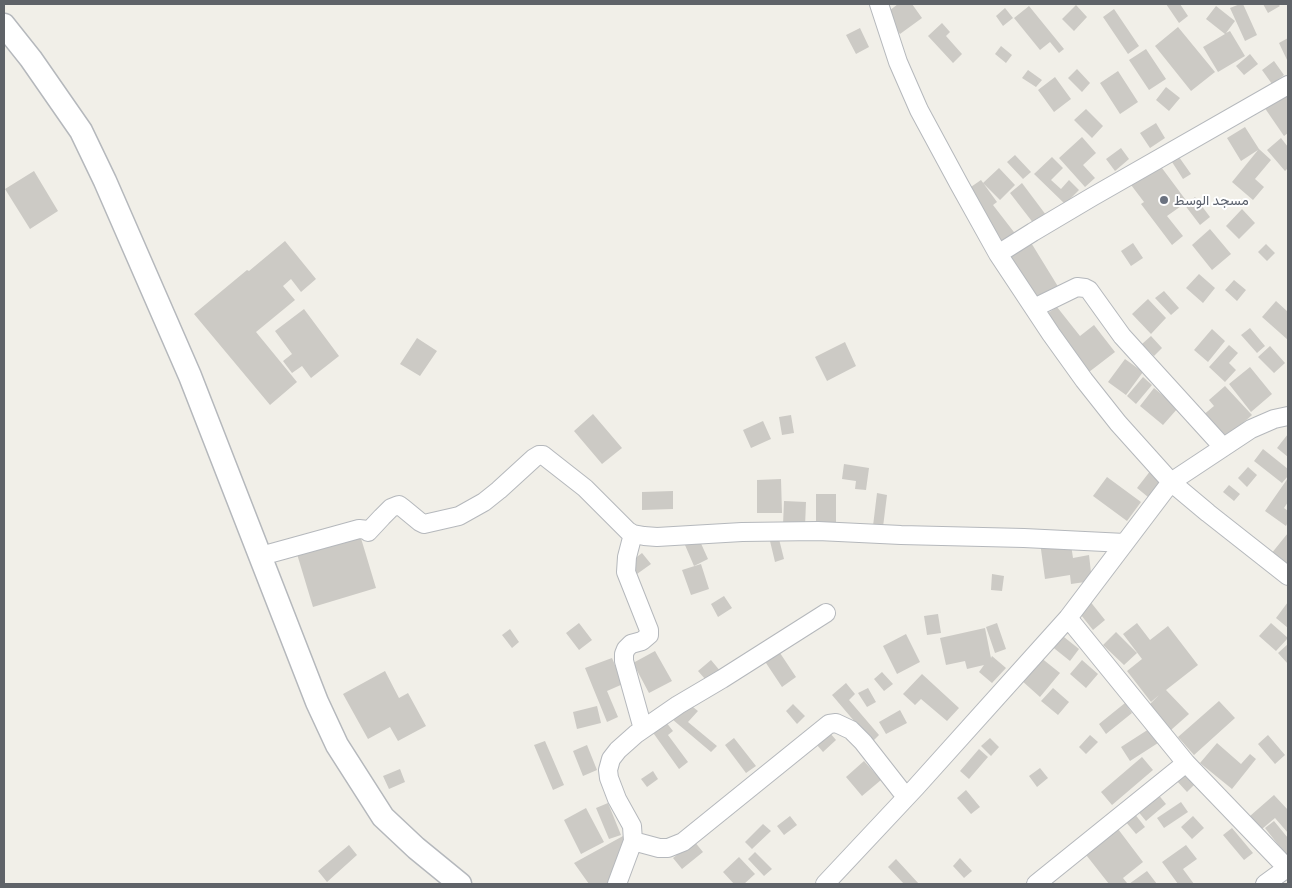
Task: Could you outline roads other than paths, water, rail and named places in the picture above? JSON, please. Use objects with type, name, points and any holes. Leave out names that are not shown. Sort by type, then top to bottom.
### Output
[{"type":"street","points":[[879,4],[898,62],[919,110],[959,184],[998,254],[1084,380],[1171,482],[1288,576]]},
{"type":"street","points":[[4,25],[31,59],[81,131],[105,181],[190,376],[317,702],[336,745],[383,817],[416,848],[460,884]]},
{"type":"street","points":[[998,254],[1075,207],[1288,85]]},
{"type":"street","points":[[1034,308],[1077,287],[1089,290],[1122,336],[1223,447]]},
{"type":"street","points":[[825,884],[1068,618],[1171,482],[1251,429],[1274,419],[1288,416]]},
{"type":"street","points":[[261,556],[359,529],[368,530],[368,532],[382,517],[399,505],[424,524],[459,516],[484,502],[539,455],[548,459],[585,488],[624,528],[633,534],[644,536],[818,531],[1125,543]]},
{"type":"street","points":[[633,534],[627,557],[626,572],[649,630],[649,635],[642,641],[631,644],[626,649],[624,661],[643,729]]},
{"type":"street","points":[[617,884],[633,841],[632,826],[617,799],[609,778],[608,770],[611,760],[618,750],[643,729],[678,705],[826,614]]},
{"type":"street","points":[[1068,618],[1186,763],[1288,868],[1265,884]]},
{"type":"street","points":[[633,841],[659,848],[668,848],[683,842],[829,724],[836,723],[851,730],[863,742],[906,797]]},
{"type":"street","points":[[1036,884],[1186,763]]},
{"type":"place","name":"مسجد الوسط","points":[[1164,200]]}]
